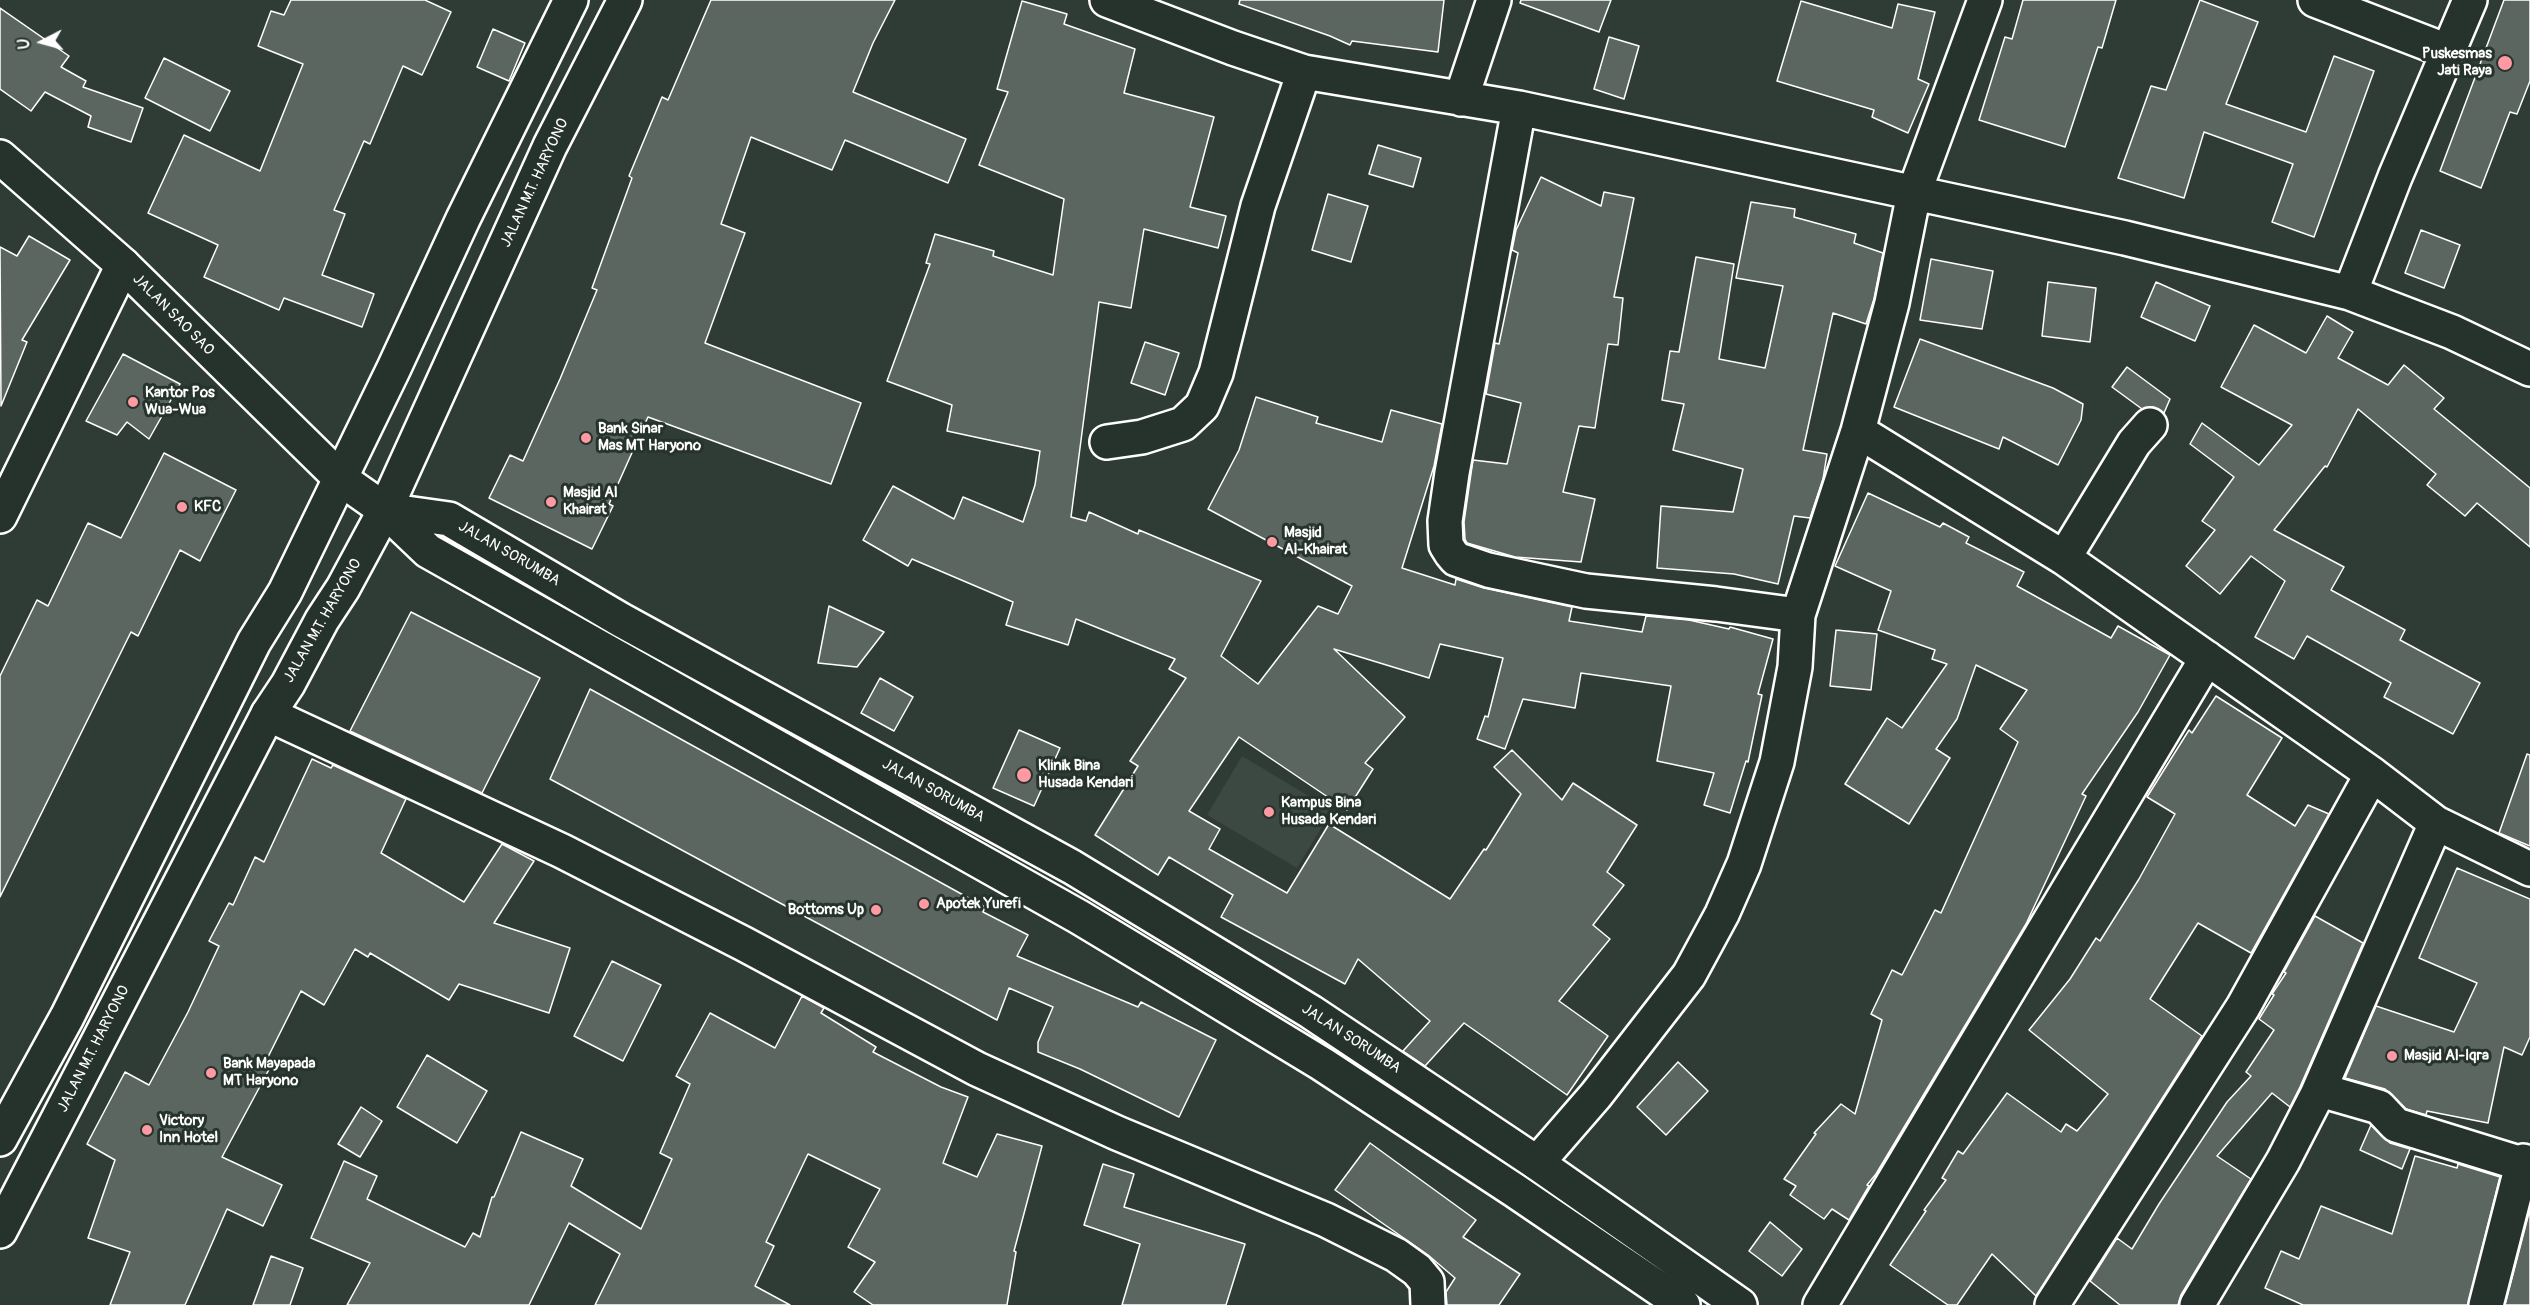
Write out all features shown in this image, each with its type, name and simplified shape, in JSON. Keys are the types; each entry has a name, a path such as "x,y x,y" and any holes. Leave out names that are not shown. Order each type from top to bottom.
{"main road":[{"path":"0,1139 67,1017 254,642 285,592 341,479 463,219 571,0"},
{"name":"JALAN M.T. HARYONO","path":"0,1231 268,714 288,684 321,620 343,588 385,510 550,146 625,0"},
{"path":"1107,0 1233,48 1304,72 1519,108 2126,238 2350,293 2452,332 2530,369"},
{"path":"1461,99 1494,0"},
{"path":"1538,1163 1596,1095 1689,975 1722,914 1744,864 1777,762 1795,667 1798,615 1858,431 1892,303 1914,193 1985,0"},
{"path":"2315,0 2447,51"},
{"path":"2350,293 2395,177 2470,0"},
{"path":"1107,442 1142,437 1183,424 1202,405 1216,373 1258,206 1304,72"},
{"path":"1519,108 1452,473 1445,527 1446,545 1456,559 1488,570 1586,591 1716,603 1798,615"},
{"name":"JALAN SAO SAO","path":"0,157 123,265 341,479 385,510"},
{"path":"0,516 123,265"},
{"path":"2064,558 2134,443 2150,425"},
{"path":"1858,431 2064,558 2372,774 2436,823 2530,869"},
{"path":"385,510 428,551 1079,917 1322,1064 1514,1190 1674,1299 1684,1266"},
{"name":"JALAN SORUMBA","path":"385,510 449,519 621,620 1072,867 1311,1012 1538,1163 1740,1305"},
{"path":"1820,1305 2207,658"},
{"path":"268,714 562,851 744,944 977,1069 1117,1133 1326,1220 1396,1255 1417,1270 1427,1282 1428,1305"},
{"path":"2052,1305 2243,1007 2372,774"},
{"path":"2198,1305 2283,1161 2320,1090 2436,823"},
{"path":"2320,1090 2379,1107 2396,1125 2526,1163 2486,1305"}],"shaded area":[{"name":"Kampus Bina Husada Kendari","path":"1242,756 1332,810 1297,868 1207,815"}],"building":[{"path":"291,0 425,0 451,12 422,75 403,66 370,144 364,141 334,210 345,214 322,275 374,294 362,327 284,298 279,310 204,277 218,245 148,213 184,135 260,171 303,64 258,46 271,11 284,15"},
{"path":"711,0 895,0 873,43 853,92 966,139 948,183 845,140 832,170 751,137 721,224 745,233 705,343 861,403 831,484 648,417 609,504 613,506 592,549 489,498 510,455 523,461 560,379 597,290 592,288 632,178 629,176 662,97 668,100"},
{"path":"1240,0 1444,0 1438,52 1352,41 1350,45 1239,4"},
{"path":"1521,0 1611,0 1599,32 1520,3"},
{"path":"2023,0 2116,0 2102,48 2098,47 2065,147 1979,120 2005,37 2012,39"},
{"path":"2200,0 2258,22 2226,104 2306,132 2334,56 2374,71 2314,237 2272,222 2293,164 2204,132 2184,198 2118,178 2151,86 2166,90"},
{"path":"2504,0 2530,0 2530,81 2517,114 2510,112 2481,188 2440,171"},
{"path":"1022,1 1067,14 1064,24 1135,49 1124,93 1214,117 1190,207 1226,216 1218,248 1144,229 1131,308 1099,302 1071,517 1086,521 1089,512 1138,534 1139,530 1261,581 1221,656 1258,684 1318,606 1338,614 1352,586 1208,509 1239,450 1256,397 1318,417 1316,423 1382,442 1391,410 1442,424 1434,466 1402,568 1455,585 1456,579 1484,588 1572,607 1569,621 1642,632 1646,616 1689,620 1729,629 1730,627 1773,639 1758,694 1762,695 1748,762 1746,761 1730,813 1704,805 1714,773 1657,761 1671,686 1581,673 1575,708 1523,699 1505,749 1477,739 1485,716 1488,717 1503,658 1440,644 1429,678 1334,649 1405,717 1365,763 1373,769 1347,810 1239,737 1189,811 1220,829 1209,849 1287,893 1329,824 1450,899 1484,849 1486,850 1521,794 1494,767 1512,750 1562,800 1573,783 1637,825 1607,872 1624,885 1593,925 1610,939 1559,1001 1608,1036 1567,1095 1464,1023 1425,1066 1403,1051 1430,1021 1358,959 1345,984 1221,917 1233,895 1169,857 1158,875 1095,835 1138,766 1130,761 1186,678 1169,669 1175,659 1076,619 1068,645 1006,625 1013,602 912,559 908,566 863,540 893,486 954,519 963,497 1023,522 1035,485 1040,451 947,431 952,405 887,381 930,264 926,263 935,234 994,251 993,256 1053,275 1064,199 979,165 1008,92 997,89"},
{"path":"1801,1 1892,28 1898,4 1935,12 1918,79 1929,84 1908,133 1872,117 1874,110 1777,81"},
{"path":"0,8 69,56 61,67 86,81 83,87 143,108 131,142 88,127 91,116 45,92 31,111 0,89"},
{"path":"493,29 525,43 509,81 477,67"},
{"path":"1609,37 1639,46 1624,99 1594,89"},
{"path":"164,58 230,91 210,131 145,98"},
{"path":"1378,145 1421,158 1413,187 1369,174"},
{"path":"1541,177 1601,206 1604,192 1634,198 1614,297 1623,298 1618,345 1608,344 1595,428 1579,426 1563,492 1595,499 1581,562 1515,557 1467,543 1465,539 1464,522 1473,460 1507,464 1521,403 1486,394 1495,343 1499,344 1518,253 1512,250 1516,230"},
{"path":"1328,194 1368,206 1351,262 1312,250"},
{"path":"1751,202 1795,209 1794,217 1856,234 1854,243 1883,253 1874,299 1866,324 1833,313 1803,450 1827,454 1823,479 1810,518 1794,516 1778,584 1734,574 1657,568 1661,506 1733,512 1743,469 1673,450 1684,404 1662,400 1670,351 1679,352 1696,257 1734,264 1719,359 1765,368 1783,286 1736,278"},
{"path":"2421,230 2460,245 2444,288 2405,273"},
{"path":"29,236 70,260 22,340 27,342 1,406 0,247 17,256"},
{"path":"1931,259 1993,271 1982,329 1920,320"},
{"path":"2048,282 2096,288 2090,342 2042,336"},
{"path":"2156,282 2210,306 2195,341 2141,317"},
{"path":"2327,316 2353,332 2338,358 2388,385 2404,365 2444,398 2434,409 2530,488 2530,547 2477,503 2465,516 2427,485 2436,474 2358,409 2327,467 2325,466 2274,530 2344,567 2331,590 2405,630 2400,640 2480,683 2453,734 2384,697 2391,683 2307,636 2294,659 2255,637 2285,581 2251,556 2220,594 2186,566 2215,530 2202,521 2234,477 2190,444 2202,423 2259,465 2292,425 2221,387 2254,325 2306,353"},
{"path":"1920,339 2053,388 2083,404 2081,420 2058,465 2003,437 1999,449 1894,407"},
{"path":"1145,342 1179,353 1165,395 1131,383"},
{"name":"Kantor Pos Wua-Wua","path":"123,354 180,384 149,439 127,422 117,435 86,421"},
{"path":"2127,367 2170,399 2164,413 2153,407 2142,409 2112,387"},
{"path":"164,453 236,490 200,561 180,550 138,636 131,632 0,897 0,676 37,600 48,606 88,523 121,538"},
{"path":"1868,493 1940,527 1943,523 1969,537 1966,543 2024,572 2017,586 2111,638 2118,626 2170,655 2138,712 2082,794 2086,796 2026,924 1876,1174 1867,1185 1869,1186 1849,1220 1832,1209 1824,1219 1790,1195 1796,1186 1784,1179 1816,1134 1814,1133 1841,1104 1855,1114 1882,1020 1871,1014 1892,970 1902,975 1935,910 1941,913 2018,742 2000,729 2027,690 1976,665 1957,719 1936,749 1950,758 1909,824 1845,784 1887,718 1902,728 1947,664 1932,659 1935,650 1878,630 1891,591 1835,566"},
{"path":"829,606 884,632 857,667 818,663"},
{"path":"411,612 540,678 482,793 350,731"},
{"path":"1836,630 1877,634 1871,690 1830,686"},
{"path":"880,678 913,697 894,731 861,713"},
{"path":"590,689 985,907 983,912 1028,935 1017,956 1138,1007 1141,1002 1216,1040 1179,1117 1080,1069 1038,1052 1038,1042 1053,1007 1009,988 997,1020 550,779"},
{"path":"2216,696 2282,738 2247,795 2295,826 2308,805 2329,814 2251,953 2198,923 2150,999 2202,1036 2036,1296 1992,1254 1957,1305 1948,1305 1890,1265 1926,1211 1924,1210 1946,1180 1942,1178 1958,1151 1963,1154 2007,1093 2061,1132 2066,1124 2077,1131 2108,1094 2029,1030 2070,979 2096,938 2100,941 2139,879 2175,814 2147,797 2189,730 2192,733"},
{"path":"1019,730 1060,748 1034,806 993,788"},
{"path":"2527,754 2530,755 2530,846 2499,833"},
{"path":"312,759 331,768 333,765 406,799 381,853 464,902 502,844 534,861 494,923 570,948 549,1013 459,984 449,1000 370,953 368,957 355,949 324,1005 301,991 266,1061 272,1064 222,1157 282,1185 263,1226 227,1209 185,1305 110,1305 130,1252 88,1238 115,1160 87,1144 125,1072 149,1085 188,1012 219,946 209,941 229,903 233,905 255,857 264,862"},
{"path":"2457,868 2530,899 2530,1037 2522,1055 2504,1047 2488,1123 2427,1111 2426,1115 2406,1109 2385,1089 2345,1078 2376,1006 2454,1032 2477,983 2419,958"},
{"path":"2315,916 2363,943 2290,1107 2272,1093 2217,1156 2251,1179 2181,1295 2178,1305 2120,1305 2090,1281 2117,1238 2132,1249 2227,1102 2251,1076 2246,1072 2274,1030 2259,1019"},
{"path":"612,961 661,985 623,1061 574,1036"},
{"path":"802,996 824,1008 821,1013 876,1047 873,1052 941,1087 968,1097 943,1163 977,1177 997,1134 1042,1146 1014,1251 1016,1252 1007,1305 873,1305 854,1292 875,1262 848,1247 880,1189 808,1154 766,1242 774,1246 755,1286 790,1305 595,1305 620,1254 569,1223 529,1305 347,1305 370,1263 311,1238 344,1161 377,1176 367,1199 465,1247 473,1233 480,1237 492,1197 494,1197 521,1132 583,1159 571,1186 641,1229 672,1159 660,1153 690,1084 676,1076 710,1013 775,1048"},
{"path":"427,1055 487,1091 457,1143 397,1107"},
{"path":"1678,1062 1708,1091 1666,1135 1637,1107"},
{"path":"361,1107 382,1121 360,1157 338,1144"},
{"path":"2371,1125 2390,1143 2410,1149 2402,1169 2360,1150"},
{"path":"1370,1143 1476,1220 1463,1237 1520,1274 1499,1305 1447,1305 1446,1292 1455,1278 1428,1255 1335,1190"},
{"path":"2415,1156 2457,1168 2458,1164 2500,1177 2468,1305 2303,1305 2265,1288 2281,1251 2299,1259 2321,1206 2392,1234"},
{"path":"1103,1164 1134,1174 1124,1207 1245,1244 1226,1305 1122,1305 1140,1244 1084,1225"},
{"path":"2530,1209 2530,1305 2505,1305"},
{"path":"1770,1222 1802,1249 1782,1276 1749,1251"},
{"path":"271,1256 303,1268 290,1305 253,1305"}],"place":[{"name":"Puskesmas Jati Raya","path":"2505,63"},
{"name":"Kantor Pos Wua-Wua","path":"133,402"},
{"name":"Bank Sinar Mas MT Haryono","path":"586,438"},
{"name":"Masjid Al Khairat","path":"551,502"},
{"name":"KFC","path":"182,507"},
{"name":"Masjid Al-Khairat","path":"1272,542"},
{"name":"Klinik Bina Husada Kendari","path":"1024,775"},
{"name":"Kampus Bina Husada Kendari","path":"1269,812"},
{"name":"Apotek Yurefi","path":"924,904"},
{"name":"Bottoms Up","path":"876,910"},
{"name":"Masjid Al-Iqra","path":"2392,1056"},
{"name":"Bank Mayapada MT Haryono","path":"211,1073"},
{"name":"Victory Inn Hotel","path":"147,1130"}]}
